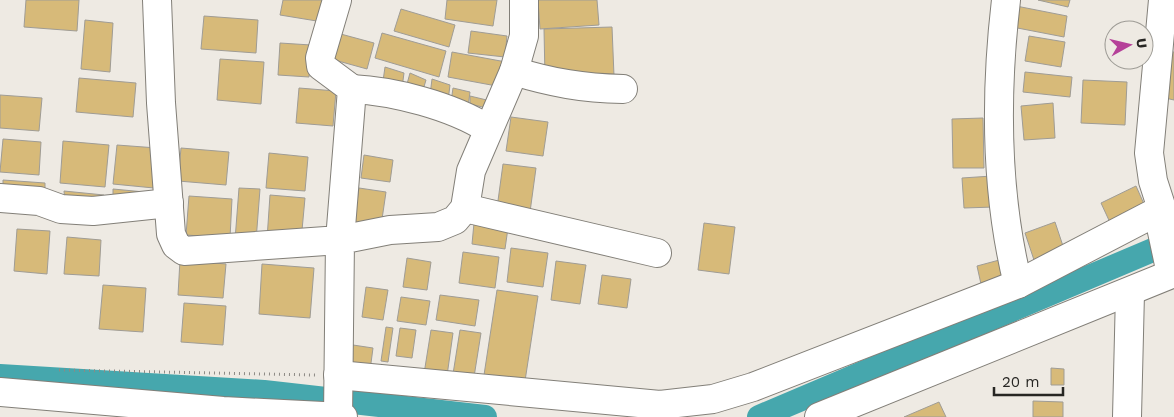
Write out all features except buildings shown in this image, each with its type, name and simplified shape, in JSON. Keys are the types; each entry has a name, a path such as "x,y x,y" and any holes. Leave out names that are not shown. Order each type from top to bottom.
{"street":[{"path":"157,0 160,103 171,234 176,245 184,251 340,240 390,230 438,227 455,220 465,208 471,171 514,71 524,36 524,0"},
{"path":"337,0 320,58 322,66 352,89 403,97 466,117 488,129"},
{"path":"1006,0 1000,54 1000,172 1006,228 1018,284"},
{"path":"819,417 1130,293 1166,246 1149,154 1163,0"},
{"path":"514,71 550,82 586,88 623,89"},
{"path":"339,402 340,240 352,89"},
{"path":"0,198 39,201 61,209 93,211 169,204"},
{"path":"465,208 657,253"},
{"path":"0,392 222,414 339,402 660,405 713,399 753,387 1018,284 1166,246"},
{"path":"1127,417 1130,293"}],"path":[{"path":"50,369 339,402"}],"waterway":[{"path":"759,417 1174,241"},
{"path":"0,376 264,392 485,417"}]}
